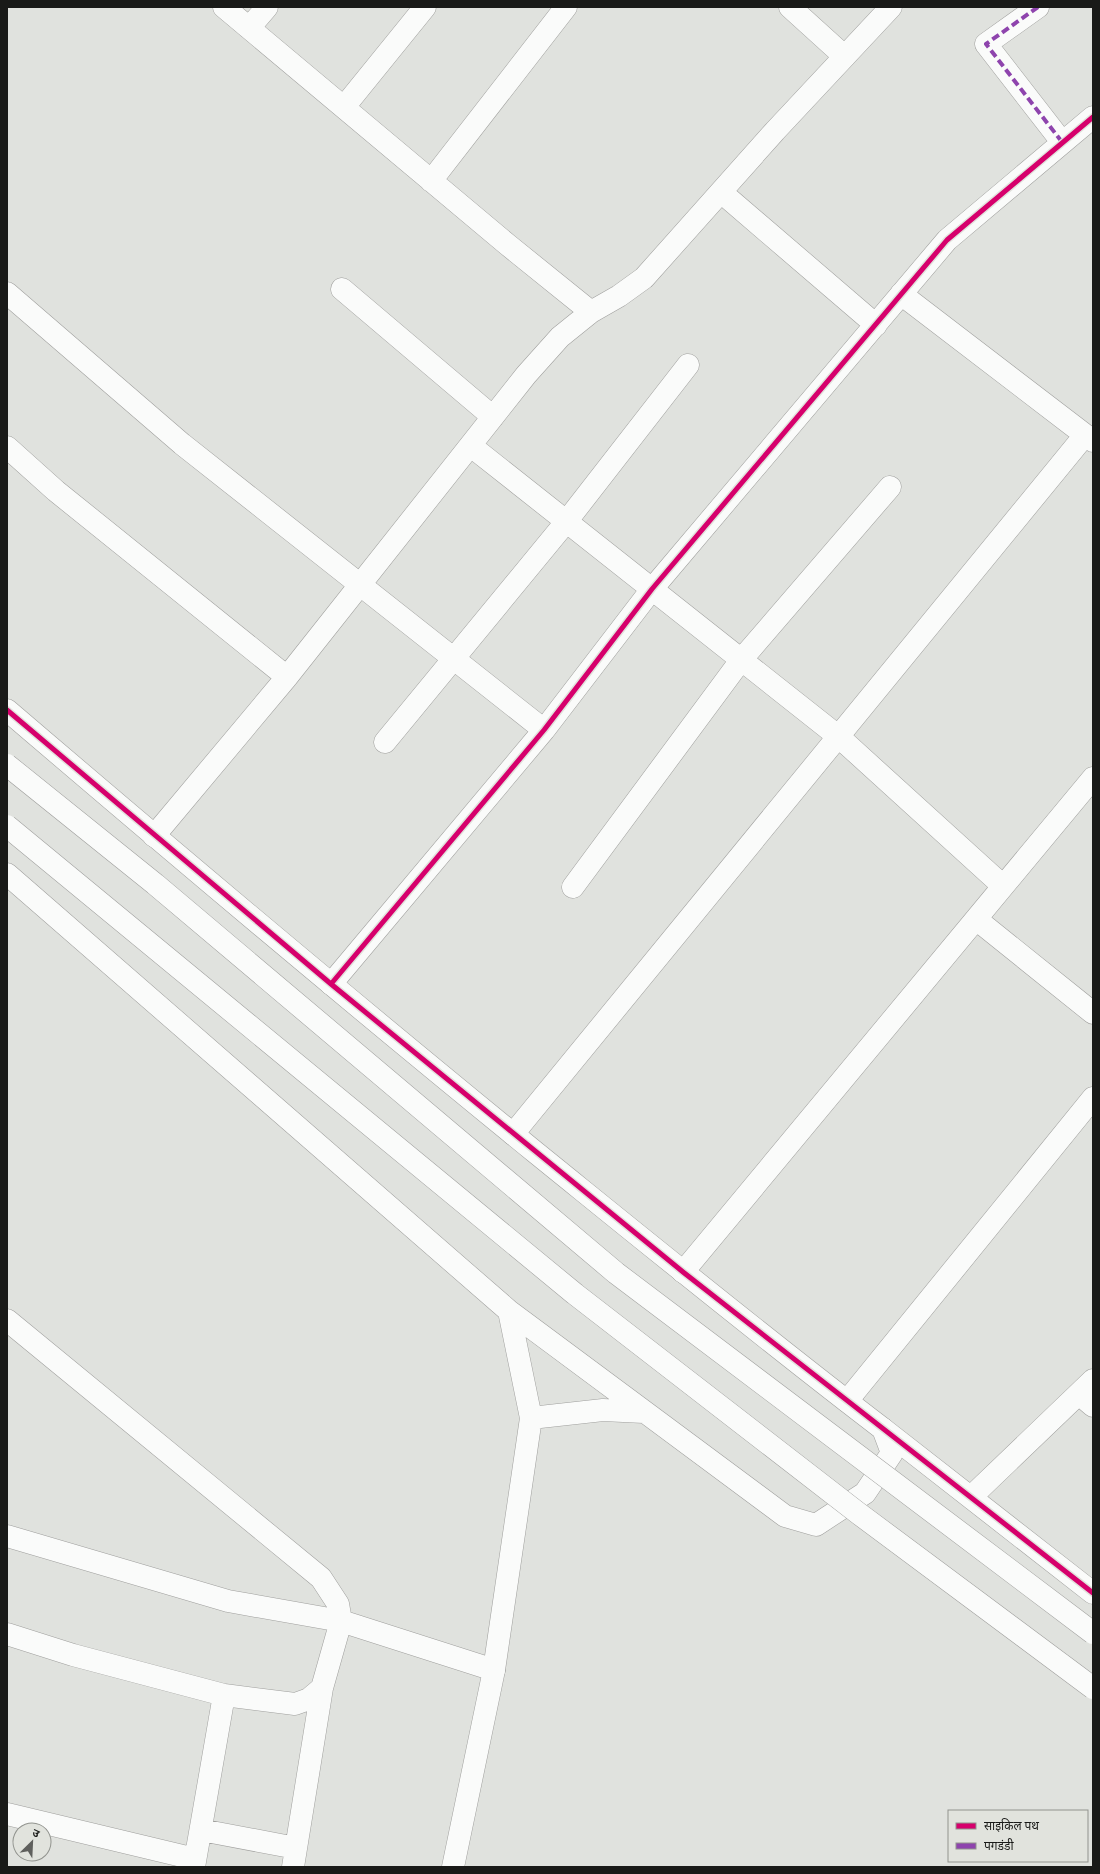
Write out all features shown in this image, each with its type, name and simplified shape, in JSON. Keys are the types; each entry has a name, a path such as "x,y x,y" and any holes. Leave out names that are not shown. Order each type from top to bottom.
{"street":[{"path":"224,7 431,181 591,312"},
{"path":"249,28 267,7"},
{"path":"344,107 425,7"},
{"path":"431,181 566,7"},
{"path":"790,7 844,56"},
{"path":"154,836 287,677 526,375 560,337 591,312 619,296 644,278 844,56 891,7"},
{"path":"1038,7 986,44 1062,142"},
{"path":"331,984 544,730 652,589 947,240 1093,117"},
{"path":"721,192 876,325"},
{"path":"342,288 493,417"},
{"path":"7,293 182,444 544,730"},
{"path":"513,1134 839,737 1089,438 901,294"},
{"path":"385,742 566,522 688,365"},
{"path":"471,446 839,737 1003,886"},
{"path":"7,447 56,491 287,677"},
{"path":"573,887 741,660 890,487"},
{"path":"7,710 154,836 513,1134 683,1272 1093,1594"},
{"path":"7,765 155,884 616,1273 1093,1633"},
{"path":"683,1272 1093,778"},
{"path":"7,826 575,1294 858,1513 1093,1688"},
{"path":"7,874 509,1311 785,1516 816,1525 865,1493 892,1453 883,1428"},
{"path":"976,919 1093,1013"},
{"path":"847,1401 1093,1098"},
{"path":"453,1867 494,1670 531,1418 509,1311"},
{"path":"7,1320 322,1578 338,1604 342,1621 322,1688 295,1857 200,1830"},
{"path":"971,1497 1088,1393"},
{"path":"531,1418 603,1410 644,1412"},
{"path":"7,1536 228,1601 342,1621 494,1670"},
{"path":"7,1634 73,1655 224,1695 295,1704 309,1699 322,1688"},
{"path":"7,1814 194,1863 224,1695"}],"marked path":[{"path":"1038,7 986,44 1062,142"}],"cycle path":[{"path":"331,984 544,730 652,589 947,240 1093,117"},
{"path":"7,710 331,984 683,1272 1093,1593"}]}
